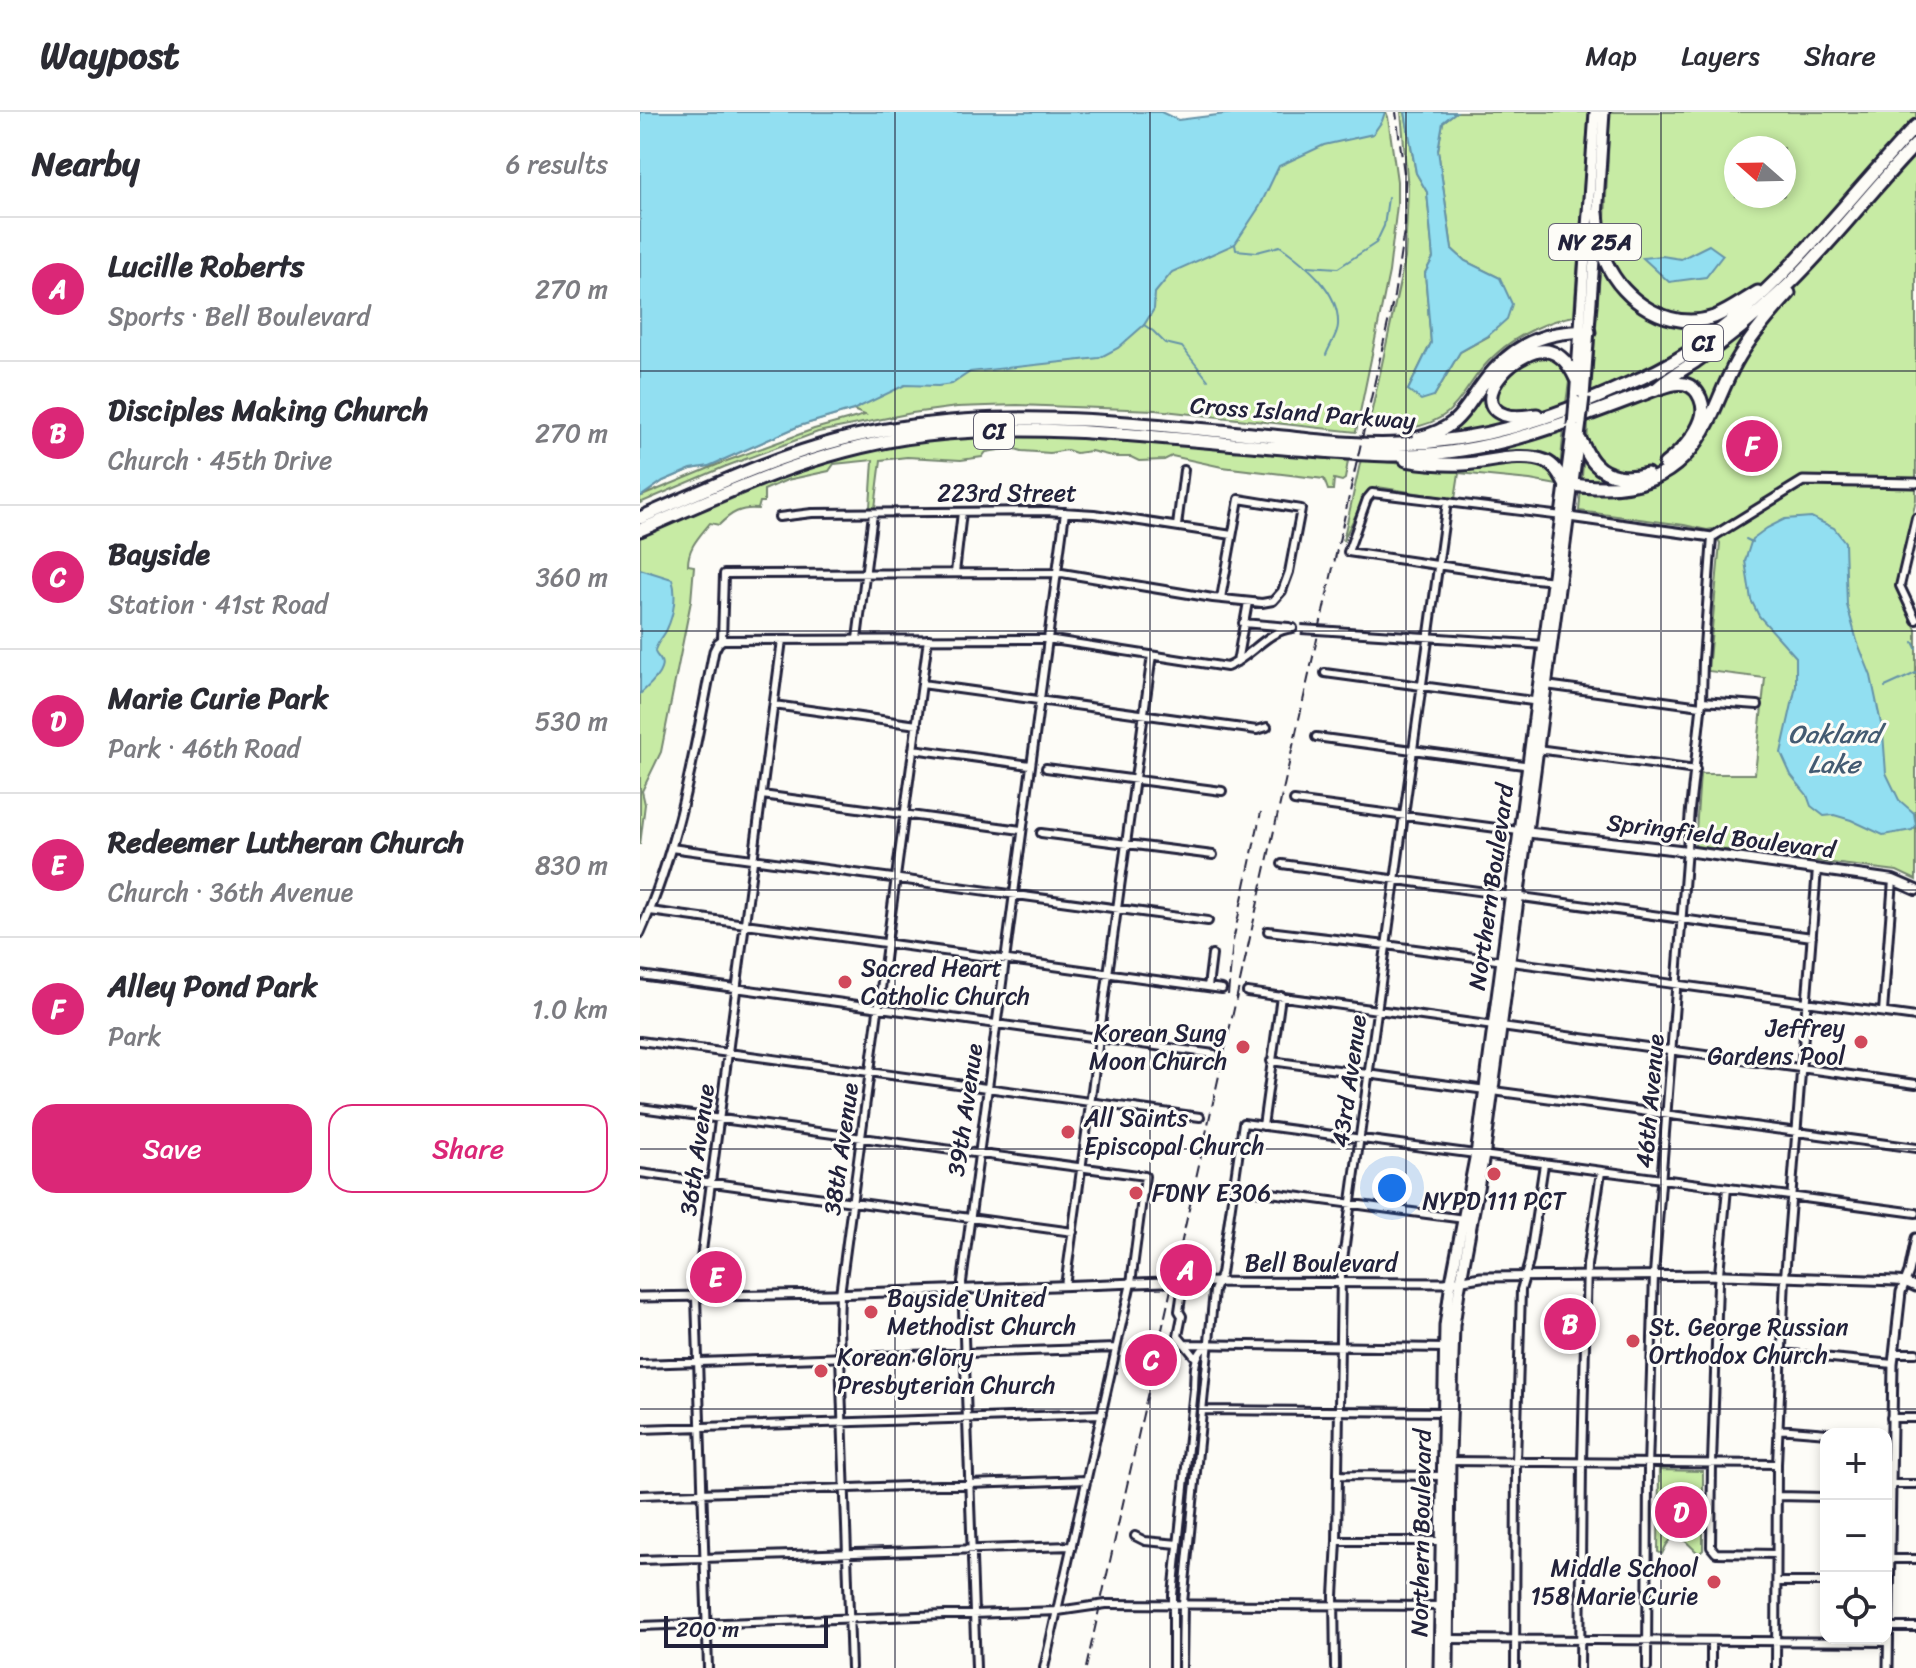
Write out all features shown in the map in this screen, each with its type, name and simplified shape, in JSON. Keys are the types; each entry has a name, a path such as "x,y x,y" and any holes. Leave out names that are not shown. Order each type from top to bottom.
{"highway":[{"name":"Cross Island Parkway","path":"640,518 805,450 922,425 1005,419 1083,420 1395,444 1427,443 1493,432 1562,413 1640,380 1725,328 1797,262 1916,126"},
{"name":"Cross Island Parkway","path":"640,530 809,460 886,441 926,435 967,431 1066,430 1396,456 1431,454 1499,442 1563,424 1656,389 1736,332 1784,289 1916,144"},
{"path":"1597,213 1603,254 1623,289 1645,308 1679,320 1715,317 1759,291 1797,262"},
{"path":"1363,454 1431,464 1533,458 1547,461 1569,485 1631,485 1659,477 1683,459 1705,429 1750,339 1836,234"},
{"path":"1325,441 1410,439 1443,430 1465,411 1493,371 1514,351 1555,333 1584,332"},
{"path":"1562,413 1516,417 1504,415 1492,405 1491,396 1504,371 1521,358 1536,352 1550,351 1559,356 1568,364 1576,379"},
{"path":"1580,440 1598,467 1623,477 1644,475 1668,462 1683,448 1700,424 1702,403 1692,387 1685,384 1656,389"}],"main road":[{"name":"Northern Boulevard","path":"1448,1668 1444,1606 1449,1348 1445,1326 1480,1155 1577,424 1595,112"},
{"name":"Northern Boulevard","path":"1579,398 1576,379 1597,213 1604,112"},
{"name":"Northern Boulevard","path":"1569,485 1580,440 1577,424"},
{"name":"Springfield Boulevard","path":"1523,832 1893,880 1916,890"},
{"name":"Northern Boulevard","path":"1449,1348 1454,1325 1456,1281"},
{"name":"Northern Boulevard","path":"1439,1668 1444,1639"}],"street":[{"path":"1177,526 1184,470"},
{"path":"1556,582 1348,552 1372,493 1712,537 1803,481 1916,483"},
{"path":"722,640 724,574 1057,573 1213,598 1262,603 1273,601 1282,591 1289,572 1301,509 1239,499 1221,598"},
{"name":"43rd Avenue","path":"1335,1668 1340,1284 1447,502"},
{"name":"223rd Street","path":"779,517 799,514 1046,511 1094,514 1232,535"},
{"path":"955,573 962,512"},
{"name":"39th Avenue","path":"976,1668 961,1290 1065,512"},
{"path":"857,639 873,514"},
{"path":"1916,518 1900,586 1916,620"},
{"name":"46th Avenue","path":"1647,1668 1648,1462 1654,1274 1702,704 1712,537"},
{"path":"1237,662 1248,602"},
{"path":"1243,623 1548,645"},
{"path":"640,933 650,911 684,803 714,651 722,640 1047,639 1227,667 1278,632 1297,628"},
{"name":"38th Avenue","path":"851,1668 840,1294 928,639"},
{"name":"36th Avenue","path":"708,1668 696,1297 782,640"},
{"path":"1065,1286 1152,655"},
{"path":"1325,673 1540,702"},
{"path":"922,684 1257,730 1267,727"},
{"path":"1543,685 1702,704 1758,705"},
{"path":"774,705 917,725"},
{"path":"1316,737 1532,767"},
{"path":"913,749 1030,765"},
{"path":"1534,749 1696,770"},
{"path":"1046,768 1222,791"},
{"path":"762,795 1021,830"},
{"path":"1294,801 1523,832"},
{"path":"1041,833 1213,855"},
{"path":"671,848 1208,921"},
{"path":"1282,864 1812,937"},
{"path":"1776,1668 1781,1353 1817,869"},
{"path":"1883,1012 1893,880"},
{"path":"650,911 1222,989"},
{"path":"1268,931 1916,1017"},
{"path":"1208,987 1212,955"},
{"path":"640,975 1214,1054"},
{"path":"1247,992 1916,1084"},
{"path":"1263,1126 1281,996"},
{"path":"640,1041 1200,1117"},
{"path":"1271,1061 1916,1148"},
{"path":"640,1108 1145,1176 1131,1283 1044,1668"},
{"path":"1182,1668 1183,1603 1214,1291 1221,1274 1243,1123 1916,1213"},
{"path":"1515,1668 1521,1290 1529,1262 1544,1164"},
{"path":"1580,1668 1586,1275 1601,1172"},
{"path":"640,1173 1073,1232"},
{"path":"1234,1188 1468,1220"},
{"path":"1727,1188 1720,1275 1711,1547 1716,1553 1776,1554"},
{"path":"1890,1428 1901,1292 1916,1238"},
{"name":"Bell Boulevard","path":"640,1297 840,1294 1164,1282 1340,1284 1456,1281 1481,1277 1654,1274 1905,1282 1916,1287"},
{"name":"Bell Boulevard","path":"1905,1282 1916,1278"},
{"path":"1187,1282 1182,1291 1178,1336 1196,1358"},
{"path":"1184,1344 1449,1348"},
{"path":"1173,1668 1173,1603 1196,1358 1202,1348 1209,1344"},
{"path":"640,1364 1116,1348"},
{"path":"1781,1353 1893,1364"},
{"path":"1894,1353 1916,1353"},
{"path":"1203,1410 1448,1412"},
{"path":"640,1429 1102,1414"},
{"path":"1891,1418 1916,1418"},
{"path":"1778,1429 1820,1432"},
{"path":"1187,1460 1198,1460"},
{"path":"1447,1461 1648,1462 1712,1466 1777,1464"},
{"path":"1338,1475 1446,1476"},
{"path":"640,1495 1087,1480"},
{"path":"1892,1484 1916,1484"},
{"path":"1778,1496 1820,1497"},
{"path":"1135,1536 1145,1541 1178,1544"},
{"path":"1337,1541 1445,1541"},
{"path":"640,1560 1072,1546"},
{"path":"1892,1559 1916,1559"},
{"path":"1777,1582 1820,1582"},
{"path":"640,1626 1058,1611 1106,1604 1444,1606"},
{"path":"1892,1627 1916,1627"},
{"path":"1444,1639 1820,1641"},
{"path":"1711,1641 1711,1668"},
{"path":"1888,1644 1888,1668"}],"green space":[{"path":"1379,112 1386,112 1397,181 1397,205 1389,272 1356,432 1155,410 1017,405 957,407 818,432 640,503 640,434","holes":["853,410 865,415 814,429 642,496 663,481 691,469 709,466 799,426"]},
{"path":"1401,112 1405,112 1416,173 1427,192 1433,258 1425,273 1431,343 1408,390 1434,396 1460,352 1489,336 1500,278 1465,261 1452,249 1438,150 1443,122 1456,112 1589,112 1574,316 1553,321 1504,347 1484,366 1460,400 1441,417 1409,428 1385,429 1372,426 1370,419 1405,258 1408,189"},
{"path":"1610,112 1916,112 1916,500 1896,586 1916,629 1916,880 1897,871 1695,846 1700,774 1755,774 1765,678 1708,671 1720,543 1712,529 1579,511 1584,453 1587,455 1588,420 1592,416 1601,259 1603,262"},
{"path":"1548,354 1567,368 1566,403 1535,413 1504,412 1493,399 1496,386 1523,359"},
{"path":"1492,377 1487,392 1510,420 1482,429 1432,438"},
{"path":"1564,428 1560,468 1554,462 1438,461 1438,457"},
{"path":"1033,435 1123,439 1348,461 1345,479 1334,479 1333,490 1328,490 1324,479 1222,467 1172,456 1164,460 1139,461 1091,451 1050,453 1012,448 961,460 907,457 881,460 875,508 870,507 873,460 834,464 829,471 787,480 764,490 764,502 760,502 758,509 737,512 719,525 710,523 690,553 688,565 694,566 691,601 661,752 642,791 645,804 640,845 640,533 763,480 839,456 936,441"},
{"path":"1361,459 1419,466 1520,461 1549,466 1557,485 1459,473 1455,499 1378,487 1366,494 1343,541"},
{"path":"1659,1470 1703,1471 1703,1550 1699,1554 1677,1533 1662,1554 1658,1552"}],"water":[{"path":"640,112 1161,112 1178,120 1241,112 1385,112 1373,134 1324,145 1279,166 1260,206 1235,244 1172,272 1155,293 1154,309 1144,325 1118,348 1099,358 970,372 952,384 938,386 905,385 853,410 799,426 709,466 691,469 663,481 640,497"},
{"path":"1405,112 1456,112 1443,122 1438,150 1452,249 1465,261 1500,278 1512,304 1507,319 1488,336 1460,352 1434,396 1421,400 1408,390 1431,343 1425,273 1433,258 1427,192 1416,173"},
{"path":"1709,245 1723,255 1706,277 1669,282 1643,258 1662,256 1681,259"},
{"name":"Oakland Lake","path":"1811,517 1834,528 1845,542 1847,605 1871,676 1883,733 1886,773 1899,800 1914,813 1916,826 1912,830 1883,835 1851,820 1834,815 1824,816 1811,806 1781,753 1796,686 1796,657 1759,616 1751,600 1745,561 1752,539 1767,528 1785,519"},
{"path":"640,569 672,579 674,597 669,623 655,650 662,663 661,669 640,694"}],"waterway":[{"path":"1308,266 1338,268 1376,243 1384,226 1388,198"},
{"path":"1235,244 1236,250 1257,252 1280,246 1319,280 1337,313 1338,329 1326,355"},
{"path":"1144,325 1165,343 1182,347 1208,380"},
{"path":"1746,539 1752,542"},
{"path":"1913,642 1916,648"},
{"path":"1885,687 1916,673"}],"railway":[{"path":"1086,1668 1394,296 1405,224 1405,181 1396,112"},
{"path":"1228,995 1233,941 1261,812"}],"place":[{"name":"Alley Pond Park","path":"1752,446"},
{"name":"Sacred Heart Catholic Church","path":"845,982"},
{"name":"Jeffrey Gardens Pool","path":"1861,1042"},
{"name":"Korean Sung Moon Church","path":"1243,1047"},
{"name":"All Saints Episcopal Church","path":"1068,1132"},
{"name":"NYPD 111 PCT","path":"1494,1174"},
{"name":"FDNY E306","path":"1136,1193"},
{"name":"Lucille Roberts","path":"1186,1270"},
{"name":"Redeemer Lutheran Church","path":"716,1277"},
{"name":"Bayside United Methodist Church","path":"871,1312"},
{"name":"Disciples Making Church","path":"1570,1324"},
{"name":"St. George Russian Orthodox Church","path":"1633,1341"},
{"name":"Bayside","path":"1151,1360"},
{"name":"Korean Glory Presbyterian Church","path":"821,1371"},
{"name":"Marie Curie Park","path":"1681,1512"},
{"name":"Middle School 158 Marie Curie","path":"1714,1582"}]}
